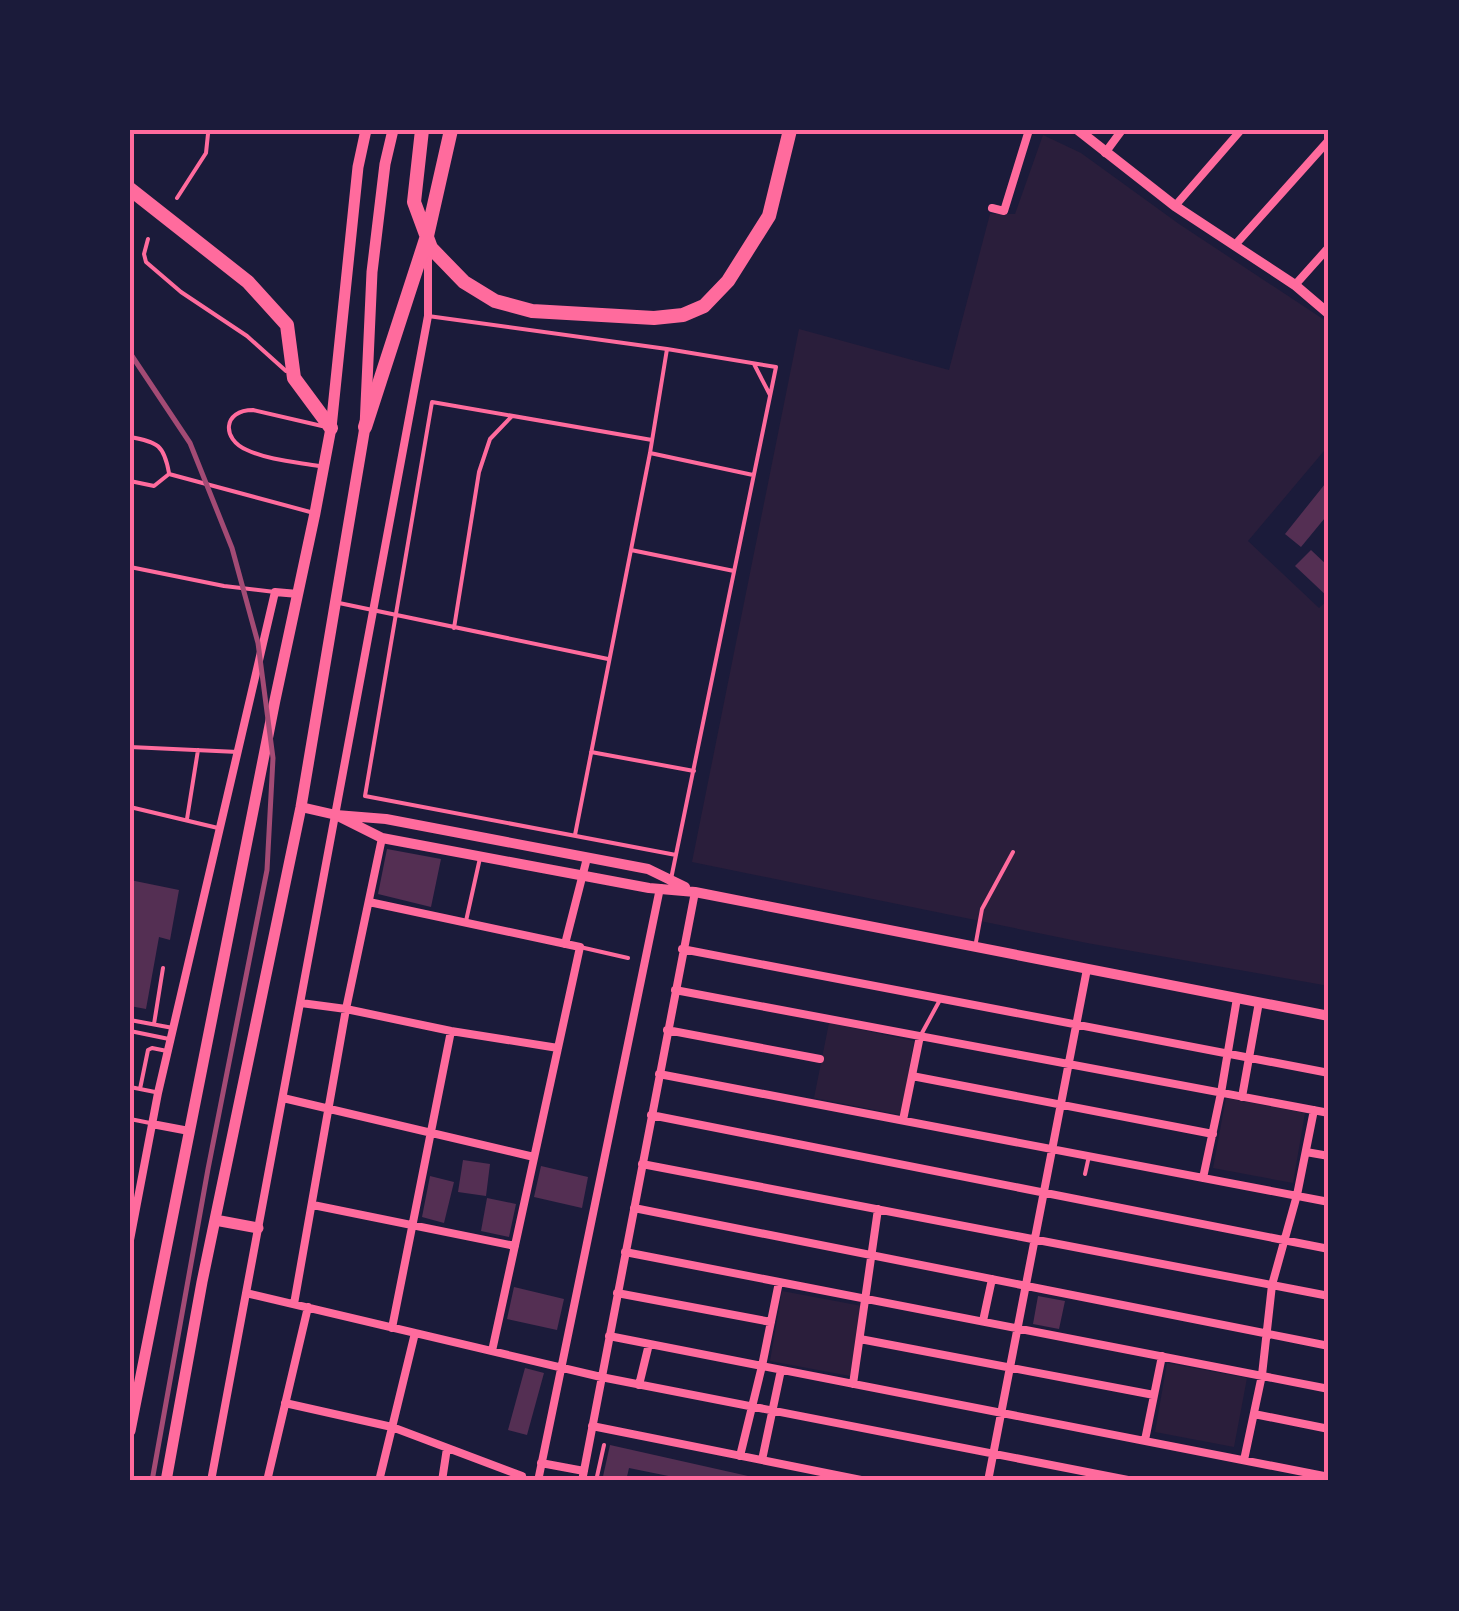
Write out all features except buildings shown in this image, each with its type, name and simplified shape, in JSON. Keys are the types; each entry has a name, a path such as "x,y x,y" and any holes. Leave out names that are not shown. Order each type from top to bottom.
{"highway":[{"path":"422,130 414,202 431,248 464,282 495,301 532,312 654,318 682,316 704,306 728,281 769,216 790,130"},
{"path":"364,427 428,236 451,130"},
{"path":"130,189 248,282 287,325 294,378 330,428"}],"main road":[{"path":"130,1431 316,513 330,428 358,167 366,130"},
{"path":"166,1481 300,807 364,427 372,272 392,130"},
{"path":"215,1220 258,1228"}],"street":[{"path":"992,208 1004,211 1029,130"},
{"path":"1105,152 1122,130"},
{"path":"1175,206 1241,130"},
{"path":"1084,132 1175,206 1295,286 1329,314"},
{"path":"1235,245 1329,140"},
{"path":"214,1480 428,316 428,236"},
{"path":"1295,286 1329,247"},
{"path":"130,1240 158,1093 275,592 298,594"},
{"path":"300,807 386,819 648,869 667,886"},
{"path":"336,815 382,838 582,875 667,886 1329,1016"},
{"path":"294,1304 346,1009 382,838"},
{"path":"565,944 587,858"},
{"path":"538,1481 667,886"},
{"path":"541,1463 583,1476 695,892"},
{"path":"369,902 580,947 492,1351"},
{"path":"682,949 1329,1073"},
{"path":"988,1481 1087,968"},
{"path":"675,990 1329,1113"},
{"path":"1203,1178 1237,998"},
{"path":"301,1002 558,1048"},
{"path":"1242,1097 1260,1002"},
{"path":"667,1030 820,1059"},
{"path":"392,1328 450,1031"},
{"path":"904,1120 920,1036"},
{"path":"659,1074 1329,1202"},
{"path":"912,1076 1212,1134"},
{"path":"283,1098 534,1157"},
{"path":"1244,1460 1262,1375 1272,1285 1297,1195 1314,1110"},
{"path":"651,1116 1329,1249"},
{"path":"152,1124 190,1131"},
{"path":"1306,1152 1329,1156"},
{"path":"642,1164 1329,1296"},
{"path":"313,1205 514,1246"},
{"path":"634,1208 1329,1346"},
{"path":"854,1384 878,1209"},
{"path":"625,1252 1329,1389"},
{"path":"983,1321 992,1279"},
{"path":"740,1456 779,1282"},
{"path":"246,1293 602,1378 1134,1481"},
{"path":"618,1294 771,1322"},
{"path":"267,1481 308,1307"},
{"path":"379,1481 415,1333"},
{"path":"609,1336 1329,1477"},
{"path":"860,1339 1154,1395"},
{"path":"640,1385 649,1344"},
{"path":"1145,1440 1162,1356"},
{"path":"762,1460 781,1370"},
{"path":"285,1402 392,1427 522,1476"},
{"path":"1254,1414 1329,1428"},
{"path":"592,1426 860,1480"},
{"path":"442,1481 447,1448"}],"lane":[{"path":"177,198 206,152 208,134"},
{"path":"148,239 146,262 180,292 247,336 294,378"},
{"path":"428,316 776,367 667,886"},
{"path":"574,836 667,349"},
{"path":"754,364 770,396"},
{"path":"652,440 432,402 365,796 676,855"},
{"path":"324,467 252,453 232,440 229,423 243,410 253,410 330,428"},
{"path":"454,628 479,472 490,438 512,416"},
{"path":"130,438 150,441 161,448 169,474"},
{"path":"650,453 754,475"},
{"path":"130,481 154,486 169,474"},
{"path":"169,474 316,513"},
{"path":"631,550 734,571"},
{"path":"130,568 275,592"},
{"path":"334,602 609,659"},
{"path":"130,747 238,752"},
{"path":"186,821 198,750"},
{"path":"591,752 694,771"},
{"path":"130,807 220,829"},
{"path":"976,947 982,909 1012,852"},
{"path":"466,921 480,857"},
{"path":"580,947 628,958"},
{"path":"154,1024 163,968"},
{"path":"920,1036 941,998"},
{"path":"130,1020 173,1028"},
{"path":"130,1031 171,1039"},
{"path":"140,1089 148,1050 168,1052"},
{"path":"130,1087 158,1093"},
{"path":"130,1120 152,1124"},
{"path":"1085,1174 1089,1156"},
{"path":"596,1481 604,1446"}],"shaded area":[{"path":"1043,135 1081,153 1179,224 1329,323 1329,445 1248,541 1319,608 1329,599 1329,986 1087,943 692,862 799,329 949,370 990,214 1015,214"},
{"path":"829,1023 914,1041 901,1115 814,1098"},
{"path":"1226,1098 1305,1113 1293,1183 1213,1168"},
{"path":"782,1291 862,1306 850,1376 770,1361"},
{"path":"1167,1363 1247,1378 1234,1447 1155,1432"}],"railway":[{"path":"130,353 190,443 232,548 258,643 273,758 267,870 152,1481"}]}
